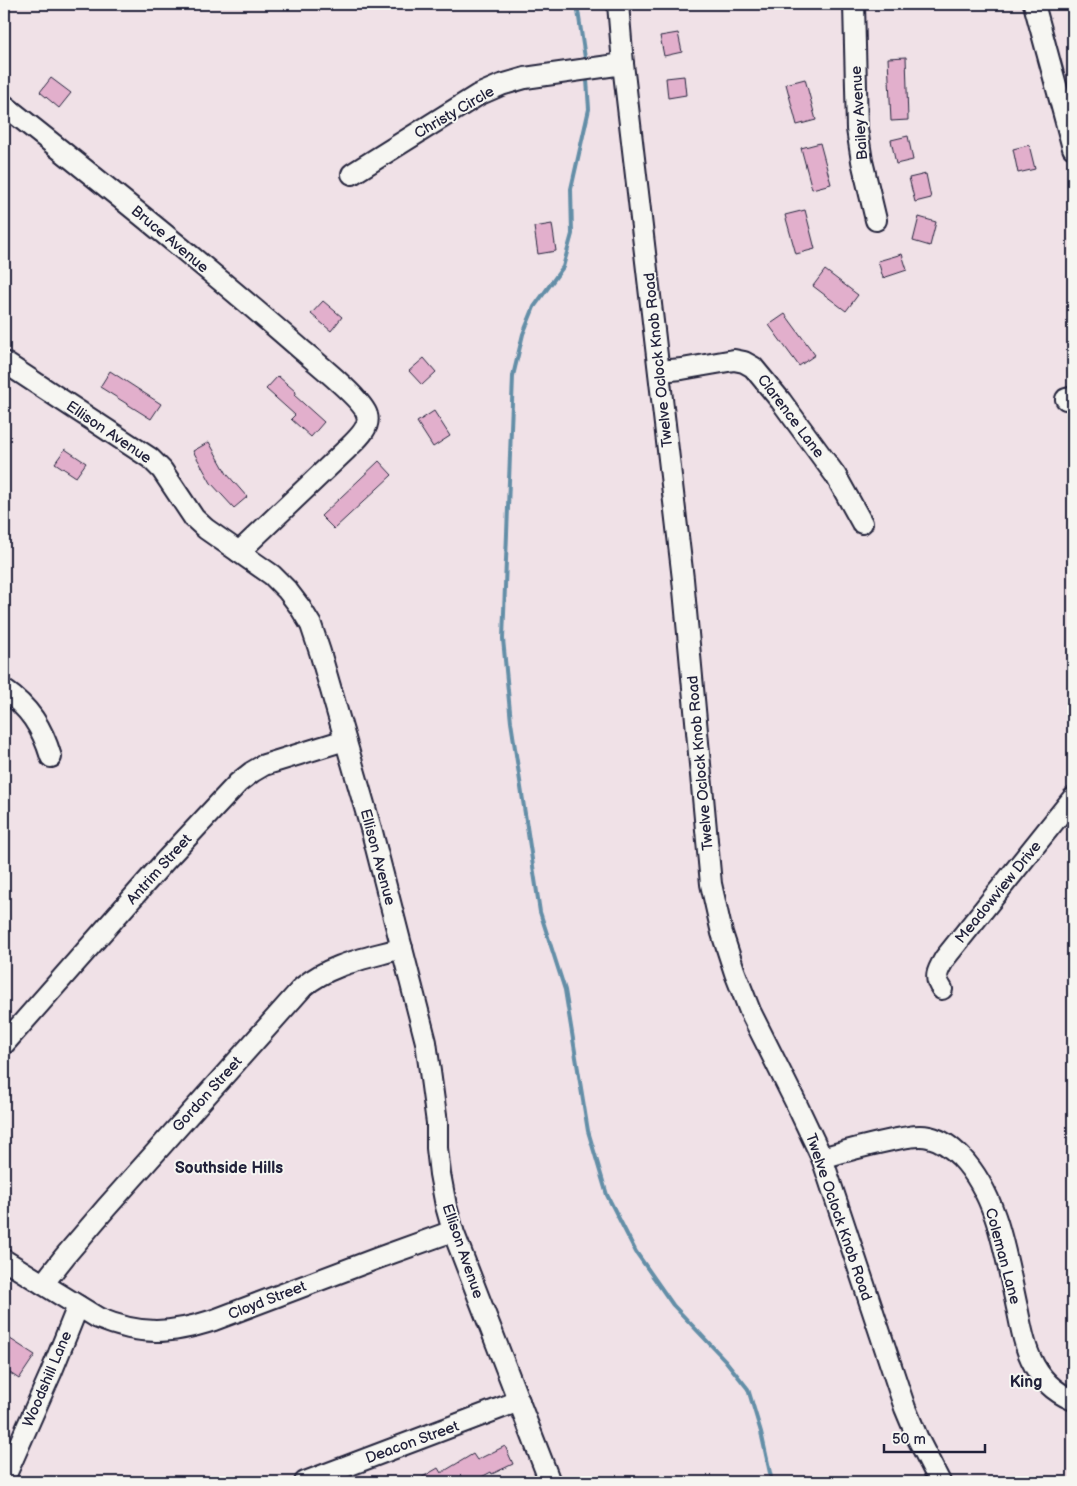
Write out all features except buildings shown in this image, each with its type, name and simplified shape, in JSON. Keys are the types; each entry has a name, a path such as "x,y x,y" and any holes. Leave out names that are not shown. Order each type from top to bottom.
{"street":[{"name":"Twelve Oclock Knob Road","path":"618,4 623,64 685,597 711,884 722,933 735,973 750,1011 822,1158 905,1408 918,1439 940,1482"},
{"name":"Bailey Avenue","path":"854,4 857,129 862,162 876,220"},
{"path":"1034,4 1073,148"},
{"name":"Christy Circle","path":"352,174 478,95 501,85 525,78 623,64"},
{"name":"Bruce Avenue","path":"4,105 119,196 255,309 364,406 368,416 368,424 364,431 348,449 239,552"},
{"name":"Clarence Lane","path":"659,371 734,360 744,362 753,367 781,401 836,476 862,523"},
{"name":"Ellison Avenue","path":"4,362 150,458 162,470 194,518 206,530 272,575 287,590 311,625 372,832 426,1042 437,1122 440,1174 446,1206 550,1482"},
{"path":"4,690 15,697 28,710 39,726 51,757"},
{"name":"Antrim Street","path":"4,1044 165,861 238,783 264,765 345,740"},
{"name":"Meadowview Drive","path":"942,989 936,976 945,958 1073,798"},
{"name":"Gordon Street","path":"43,1284 106,1208 303,987 313,978 328,970 402,948"},
{"name":"Coleman Lane","path":"822,1158 859,1147 916,1135 940,1140 951,1147 967,1163 979,1181 991,1206 1000,1233 1030,1358 1050,1387 1060,1395 1073,1400"},
{"name":"Cloyd Street","path":"4,1260 98,1318 134,1330 151,1332 170,1331 214,1320 454,1231"},
{"name":"Woodshill Lane","path":"4,1479 51,1373 78,1306"},
{"name":"Deacon Street","path":"305,1482 519,1401"}],"waterway":[{"path":"577,4 585,58"},
{"path":"587,80 589,109 571,189 572,234 563,267 534,307 523,334 513,376 503,639 511,722 540,912 565,990 588,1131 607,1195 636,1252 673,1305 725,1360 748,1389 761,1432 772,1482"}],"district":[{"name":"Southside Hills","path":"229,1167"},
{"name":"King","path":"1026,1381"}]}
